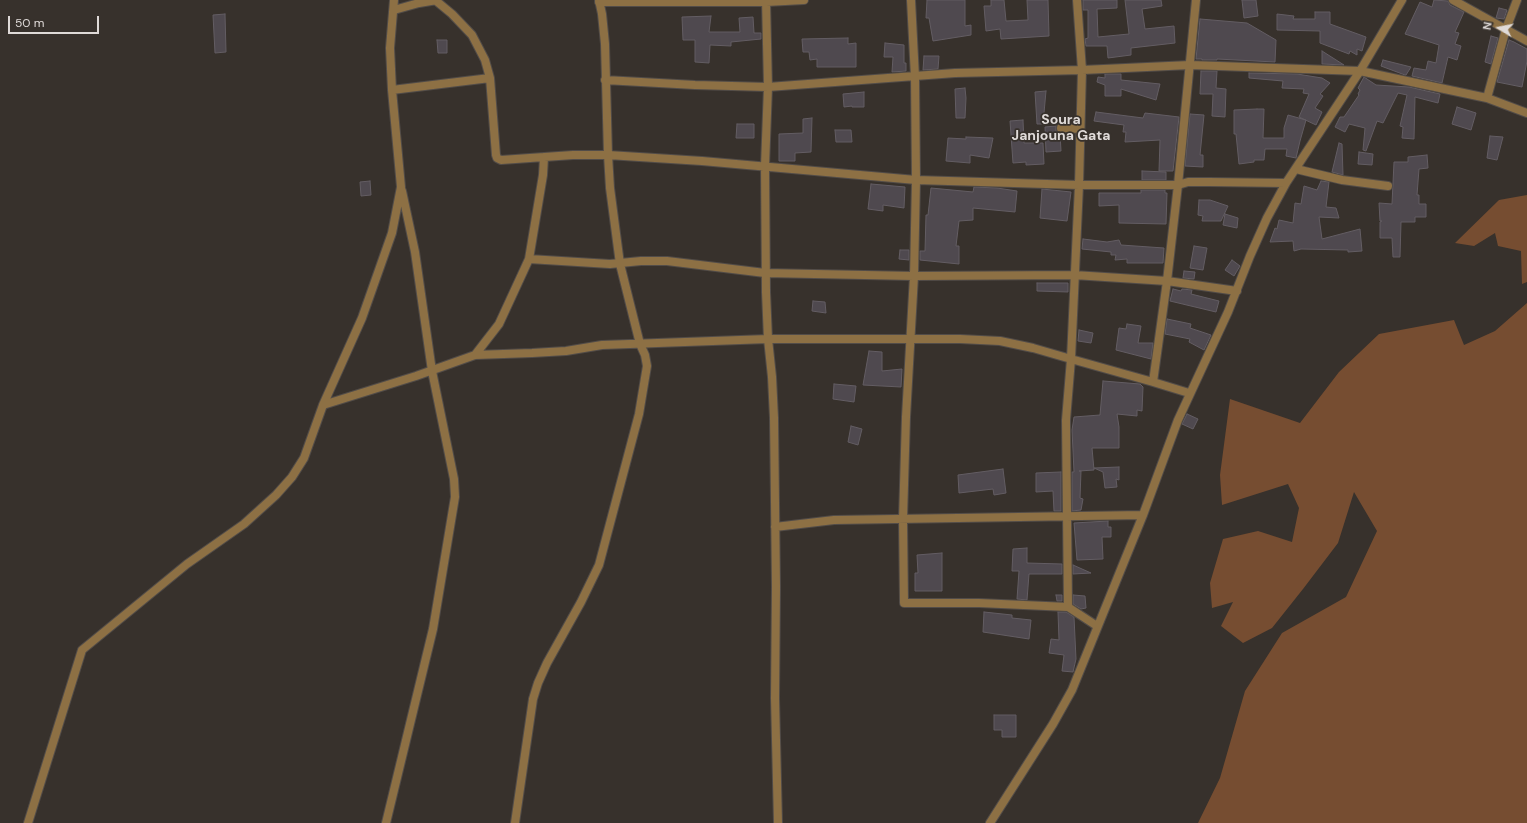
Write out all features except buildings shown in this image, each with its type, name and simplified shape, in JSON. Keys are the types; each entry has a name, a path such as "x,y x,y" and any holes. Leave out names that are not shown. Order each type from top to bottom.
{"street":[{"path":"386,823 433,629 455,497 454,479 432,370 414,252 401,186 392,90 390,48 394,0"},
{"path":"394,10 436,0 472,35 484,60 490,78 497,158 500,160 608,155 765,166 916,180 1078,185 1178,185 1188,182 1286,182"},
{"path":"514,823 529,717 538,683 599,565 639,414 647,366 620,264 610,188 605,80 605,44 599,1 804,0"},
{"path":"911,0 915,77 916,180 914,276 906,417 903,519 904,603 979,603 1068,607 1097,626"},
{"path":"1068,607 1066,420 1071,359 1082,70 1077,0"},
{"path":"1153,382 1178,185 1196,0"},
{"path":"990,823 1062,708 1080,672 1097,626 1143,515 1189,393 1207,359 1267,218 1286,182 1360,71 1402,0"},
{"path":"1453,0 1527,41"},
{"path":"1486,98 1506,29 1517,0"},
{"path":"766,1 768,87 765,166 765,273 768,339 773,395 775,698 778,823"},
{"path":"605,80 768,87 955,73 1082,70 1190,65 1360,71 1486,98 1527,113"},
{"path":"392,90 490,78"},
{"path":"1061,128 1080,129"},
{"path":"475,355 499,324 529,259 543,175 544,157"},
{"path":"1296,169 1342,180 1388,186"},
{"path":"28,823 82,650 187,564 244,524 292,477 304,458 323,406 362,318 392,233 401,186"},
{"path":"529,259 620,264 641,261 667,261 765,273 914,276 1074,275 1167,281 1237,291"},
{"path":"323,406 475,355 566,351 602,345 768,339 960,339 1000,341 1033,348 1189,393"},
{"path":"775,527 834,520 1143,515"}],"shaded area":[{"path":"1527,195 1527,282 1522,284 1521,251 1498,246 1495,233 1474,246 1455,243 1499,200"},
{"path":"1527,303 1527,823 1198,823 1220,778 1245,691 1282,633 1346,597 1377,531 1354,492 1338,543 1272,628 1243,643 1221,626 1233,602 1212,608 1210,583 1223,539 1258,531 1292,542 1299,508 1288,484 1222,505 1220,475 1230,399 1300,423 1339,372 1379,334 1454,320 1464,345 1495,331"}],"district":[{"name":"Soura Janjouna Gata","path":"1061,128"}]}
